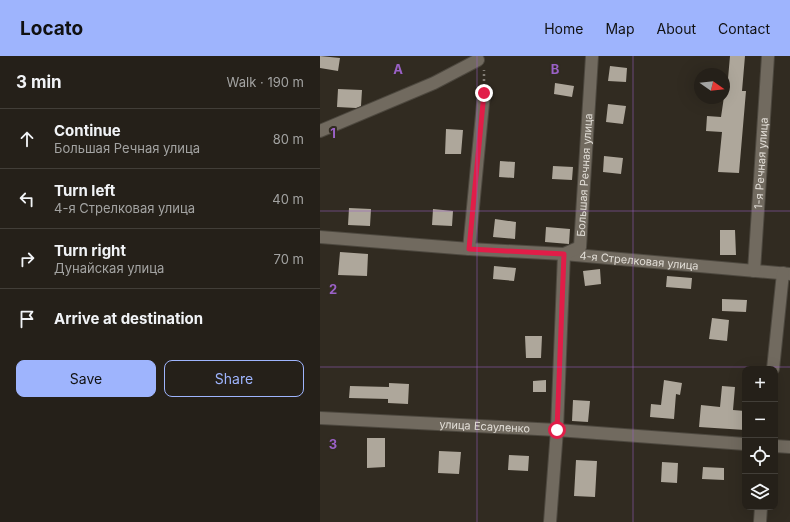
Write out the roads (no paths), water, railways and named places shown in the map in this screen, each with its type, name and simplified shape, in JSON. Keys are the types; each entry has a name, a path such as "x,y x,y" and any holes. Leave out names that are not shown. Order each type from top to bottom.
{"street":[{"name":"Большая Речная улица","path":"564,254 580,247 592,56"},
{"name":"1-я Речная улица","path":"754,271 768,56"},
{"path":"320,131 481,62"},
{"path":"469,249 484,93"},
{"name":"4-я Стрелковая улица","path":"320,236 469,249 564,254 786,273"},
{"path":"550,522 557,430 564,254"},
{"path":"773,366 786,273"},
{"name":"улица Есауленко","path":"320,418 557,430 742,444"},
{"path":"778,446 790,448"},
{"path":"760,522 761,510"}]}
